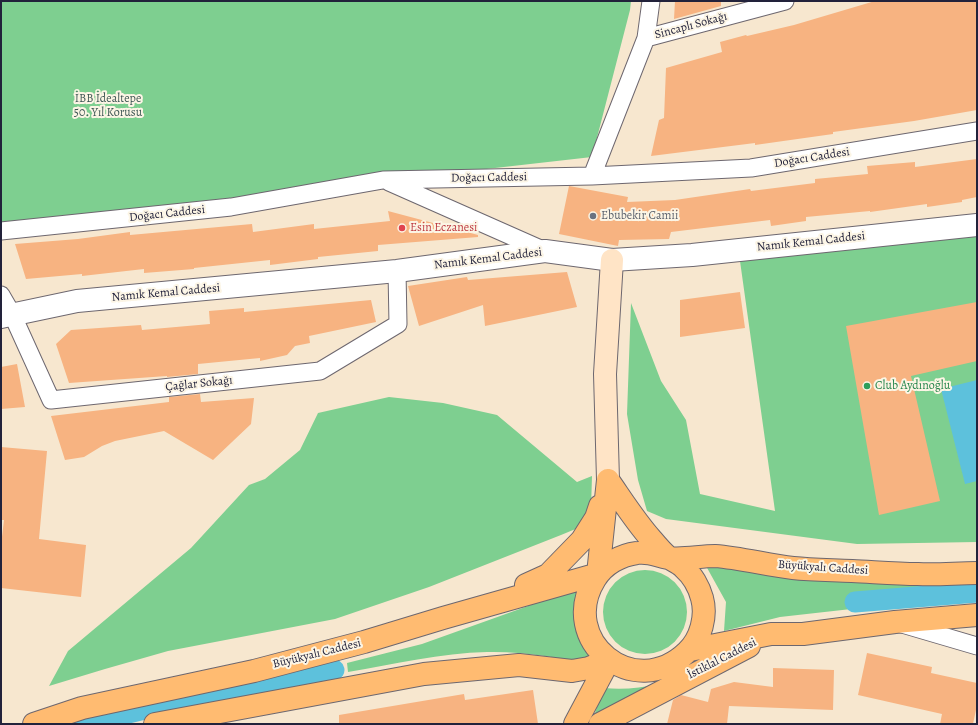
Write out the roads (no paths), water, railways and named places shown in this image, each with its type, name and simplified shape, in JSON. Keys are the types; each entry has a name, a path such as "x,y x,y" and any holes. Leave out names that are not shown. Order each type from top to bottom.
{"highway":[{"path":"608,480 635,521 669,558"},
{"path":"476,609 548,575 582,540 596,518 608,480"},
{"name":"Büyükyalı Caddesi","path":"598,574 608,480"},
{"name":"Büyükyalı Caddesi","path":"638,552 654,553 669,558 684,567 695,582 702,598 704,617 700,634 690,650 679,660 666,667 652,671 637,671 622,667 609,660 598,648 590,635 585,619 585,603 590,587 598,574 610,563 623,556 638,552"},
{"name":"Büyükyalı Caddesi","path":"669,558 716,556 794,568 918,574 977,573"},
{"name":"Büyükyalı Caddesi","path":"34,724 82,708 254,671 364,642 598,574"},
{"path":"771,634 803,634 895,622 977,615"},
{"name":"İstiklal Caddesi","path":"690,650 771,634"},
{"name":"İstiklal Caddesi","path":"600,724 771,634"},
{"path":"155,724 424,674 519,665 572,671 589,668 609,660"},
{"path":"575,724 609,660"}],"main road":[{"path":"608,480 605,374 612,260"}],"street":[{"path":"646,38 651,1"},
{"name":"Sincaplı Sokağı","path":"592,176 646,38 785,1"},
{"name":"Doğacı Caddesi","path":"1,231 231,207 383,180 592,176 751,168 977,131"},
{"path":"383,180 545,251"},
{"name":"Namık Kemal Caddesi","path":"6,316 77,301 397,271 545,251 612,260 692,255 977,225"},
{"name":"Çağlar Sokağı","path":"1,295 6,316 51,400 320,371 398,324 397,271"},
{"path":"895,622 977,646"}],"water":[{"path":"977,380 977,481 965,484 941,389"}],"waterway":[{"path":"855,602 977,592"},
{"path":"83,724 153,707 334,670"}],"place":[{"name":"Ebubekir Camii","path":"593,216"},
{"name":"Esin Eczanesi","path":"402,228"},
{"name":"Club Aydınoğlu","path":"867,386"}],"park label":[{"name":"İBB İdealtepe 50. Yıl Korusu","path":"108,106"}]}
